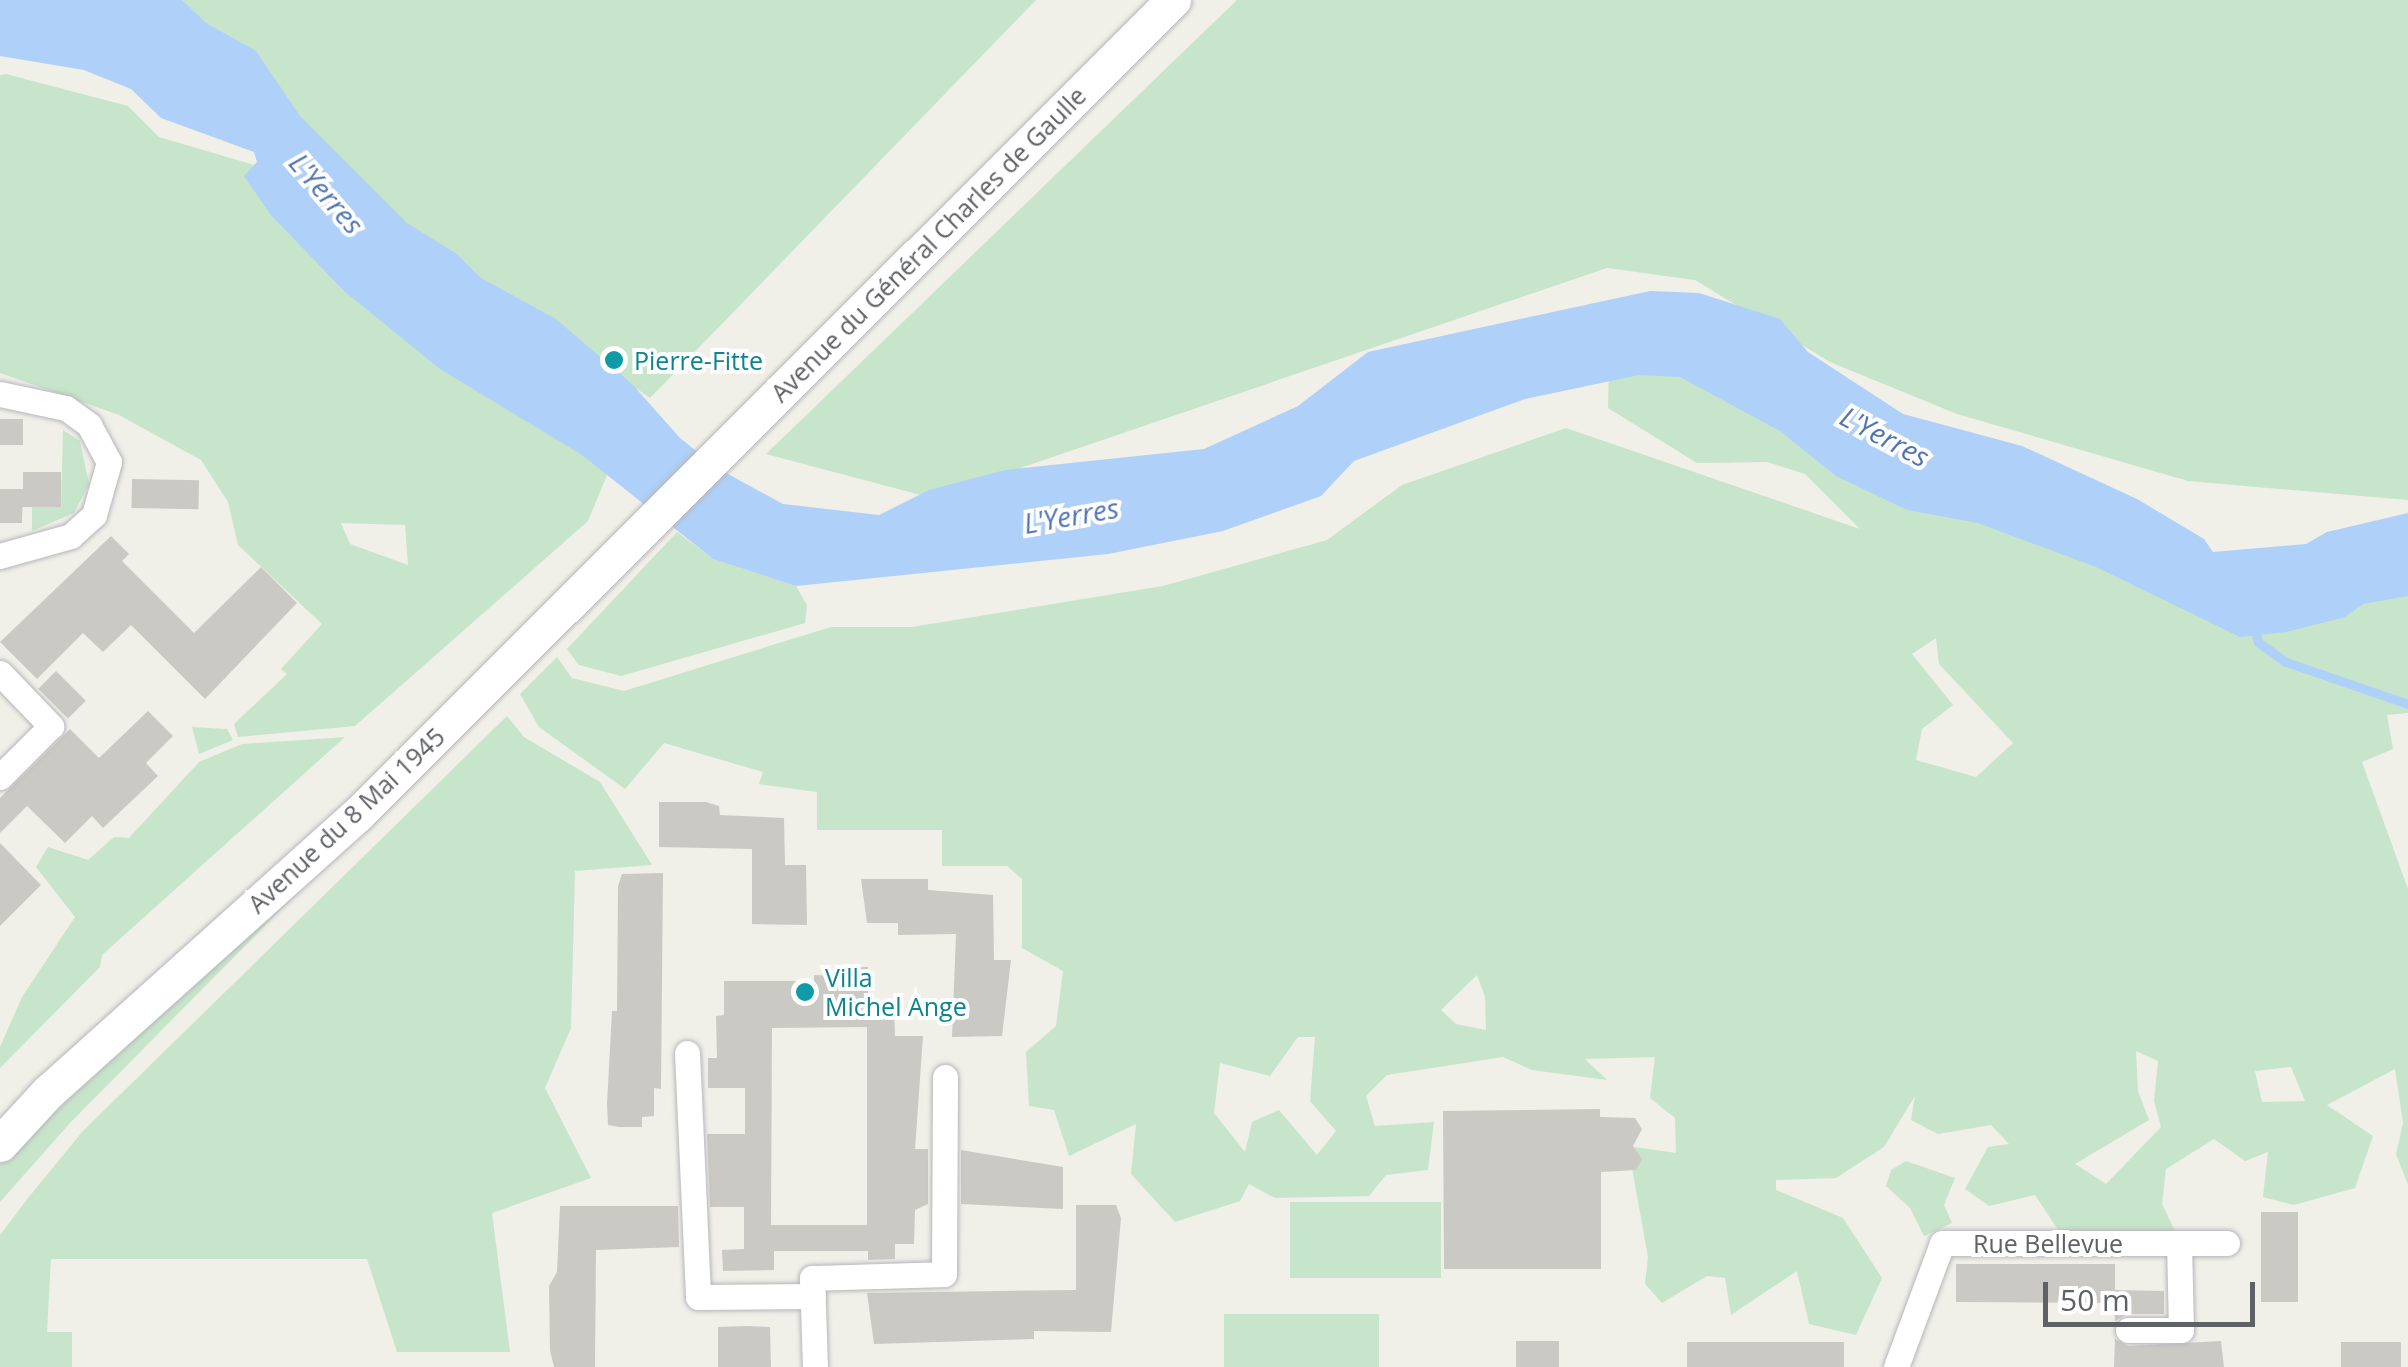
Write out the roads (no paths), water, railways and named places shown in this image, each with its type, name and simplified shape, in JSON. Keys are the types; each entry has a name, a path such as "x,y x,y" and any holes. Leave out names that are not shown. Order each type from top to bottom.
{"main road":[{"name":"Avenue du Général Charles de Gaulle","path":"683,487 1172,0"},
{"name":"Avenue du 8 Mai 1945","path":"0,1144 48,1092 358,814 683,487"}],"street":[{"path":"0,394 66,408 89,425 109,462 94,515 72,536 0,556"},
{"path":"0,673 51,726 0,776"},
{"path":"687,1053 698,1298 944,1274 945,1077"},
{"name":"Rue Bellevue","path":"1896,1367 1942,1243 2227,1243"},
{"path":"2128,1330 2181,1330 2179,1243"},
{"path":"812,1287 815,1367"}],"water":[{"path":"0,0 182,0 206,23 256,51 300,116 407,223 457,254 481,278 556,319 632,384 680,438 717,468 783,504 879,515 929,490 1005,470 1204,449 1298,406 1368,352 1650,291 1699,293 1780,319 1808,352 1903,414 2022,446 2137,499 2204,539 2213,552 2306,544 2327,532 2408,513 2408,596 2363,604 2345,617 2286,632 2240,637 2096,567 1978,523 1907,510 1836,476 1780,431 1680,377 1639,375 1525,399 1354,461 1321,496 1223,531 1108,554 796,586 713,559 582,455 440,369 344,291 270,214 244,176 257,162 254,152 161,118 131,89 84,70 0,56"}],"waterway":[{"name":"L'Yerres","path":"2254,629 2258,642 2286,662 2408,704"}],"place":[{"name":"Pierre-Fitte","path":"614,360"},
{"name":"Villa Michel Ange","path":"805,992"}]}
